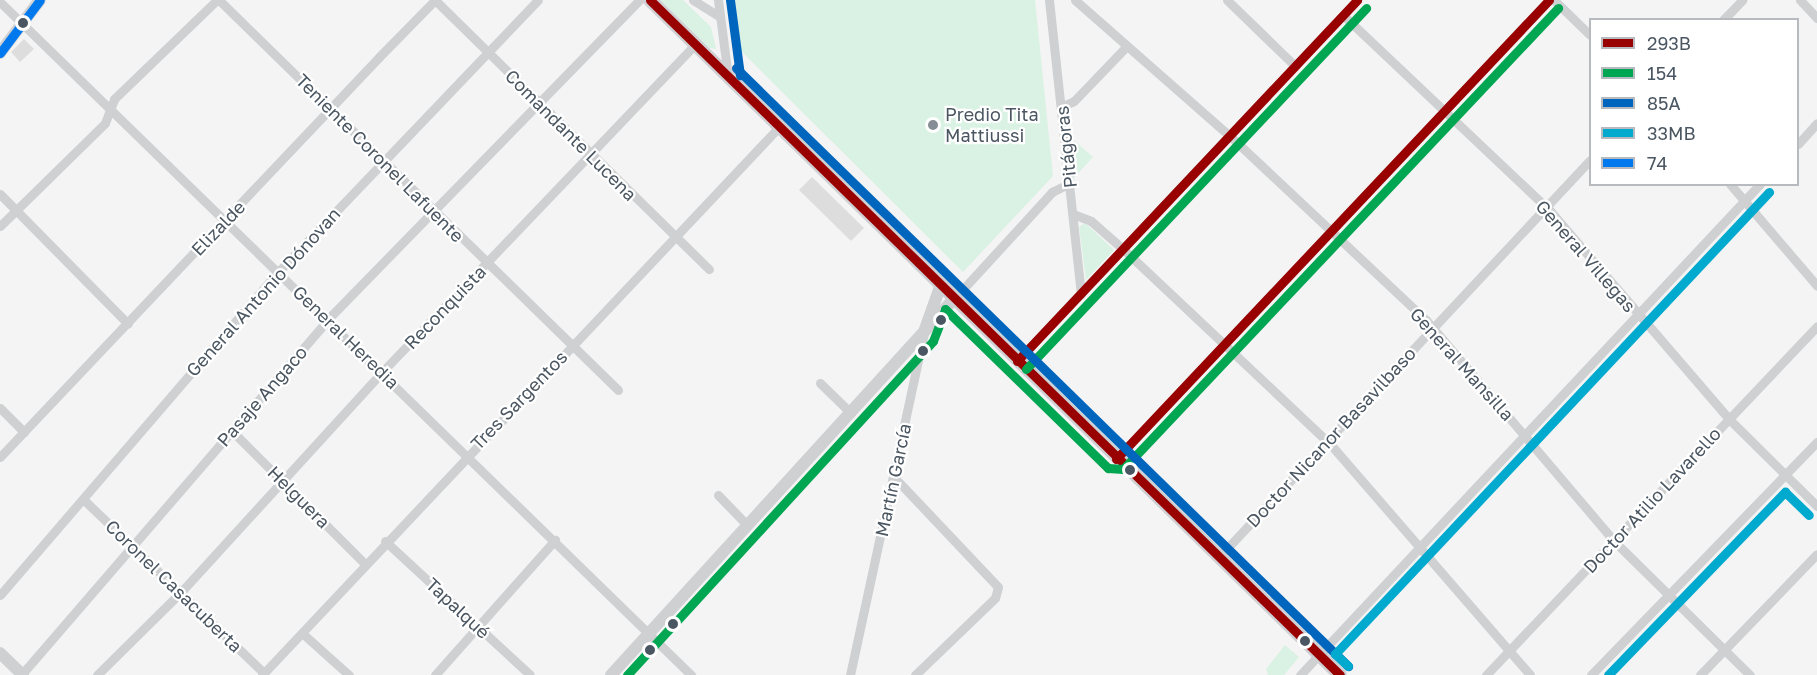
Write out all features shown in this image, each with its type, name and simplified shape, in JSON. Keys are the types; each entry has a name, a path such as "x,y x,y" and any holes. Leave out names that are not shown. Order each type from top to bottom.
{"main road":[{"path":"650,0 940,287 956,298 1116,459 1340,675"}],"street":[{"path":"0,53 23,25 27,13 40,0"},
{"path":"0,226 105,123 114,99 218,0"},
{"name":"Teniente Coronel Lafuente","path":"218,0 486,264 618,390"},
{"name":"Elizalde","path":"0,457 435,0"},
{"name":"Comandante Lucena","path":"435,0 674,237 709,268"},
{"name":"General Antonio Dónovan","path":"0,595 278,272 538,0"},
{"name":"Pasaje Angaco","path":"22,675 328,319 435,212 639,0"},
{"path":"693,0 720,16"},
{"path":"718,0 728,77"},
{"name":"Pitágoras","path":"1049,0 1081,294"},
{"name":"General Mansilla","path":"1075,0 1231,137 1434,328 1614,541 1750,675"},
{"path":"1227,0 1295,66"},
{"path":"1017,361 1358,0"},
{"path":"1116,459 1549,0"},
{"path":"1554,0 1589,34"},
{"path":"1725,18 1742,0"},
{"name":"General Heredia","path":"0,2 224,222 467,454 691,675"},
{"path":"1806,2 1817,18"},
{"name":"General Villegas","path":"1344,16 1546,207 1729,419 1817,506"},
{"name":"Reconquista","path":"97,675 182,591 382,372 695,45"},
{"path":"1061,107 1074,101 1126,46"},
{"path":"1799,142 1817,123"},
{"name":"Tres Sargentos","path":"263,674 467,454 779,127"},
{"name":"Doctor Nicanor Basavilbaso","path":"1219,557 1589,161"},
{"path":"611,675 1052,192 1070,183"},
{"path":"1732,186 1817,286"},
{"path":"1300,675 1758,186"},
{"path":"0,194 128,324"},
{"path":"1073,214 1091,221 1123,249 1326,440 1507,652 1530,675"},
{"name":"Martín García","path":"850,675 924,333 940,287"},
{"name":"Doctor Atilio Lavarello","path":"1486,675 1817,326"},
{"path":"820,383 851,413"},
{"path":"0,408 24,432"},
{"name":"Helguera","path":"232,431 365,564"},
{"path":"1590,675 1817,442"},
{"path":"894,477 998,590 915,675"},
{"path":"718,495 748,525"},
{"name":"Coronel Casacuberta","path":"83,499 182,591 263,674"},
{"path":"435,675 480,628 555,540"},
{"name":"Tapalqué","path":"385,541 530,675"},
{"path":"1700,675 1817,554"},
{"path":"302,633 349,675"},
{"path":"0,652 22,675"}],"green space":[{"path":"660,0 683,0 711,27 716,49 709,48"},
{"name":"Predio Tita Mattiussi","path":"729,0 1035,0 1053,176 963,272 734,44"},
{"path":"1069,136 1093,157 1072,180"},
{"path":"1085,223 1114,250 1086,280 1079,227"},
{"path":"1285,645 1299,657 1284,675 1268,675 1266,669"}],"building":[{"path":"24,39 34,49 20,62 11,52"},
{"path":"812,177 864,228 851,241 799,190"}],"transit line":[{"name":"74","path":"0,53 40,0"},
{"name":"293B","path":"650,0 1340,675"},
{"name":"85A","path":"730,0 740,75"},
{"name":"293B","path":"1017,361 1357,0"},
{"name":"293B","path":"1116,459 1549,0"},
{"name":"154","path":"1026,369 1366,8"},
{"name":"154","path":"627,675 933,341 945,309 1108,468 1123,469 1558,8"},
{"name":"85A","path":"736,68 1348,666"},
{"name":"33MB","path":"1348,666 1335,654 1769,192"},
{"name":"33MB","path":"1608,675 1785,492 1809,515"}],"place":[{"name":"Predio Tita Mattiussi","path":"933,125"}]}
